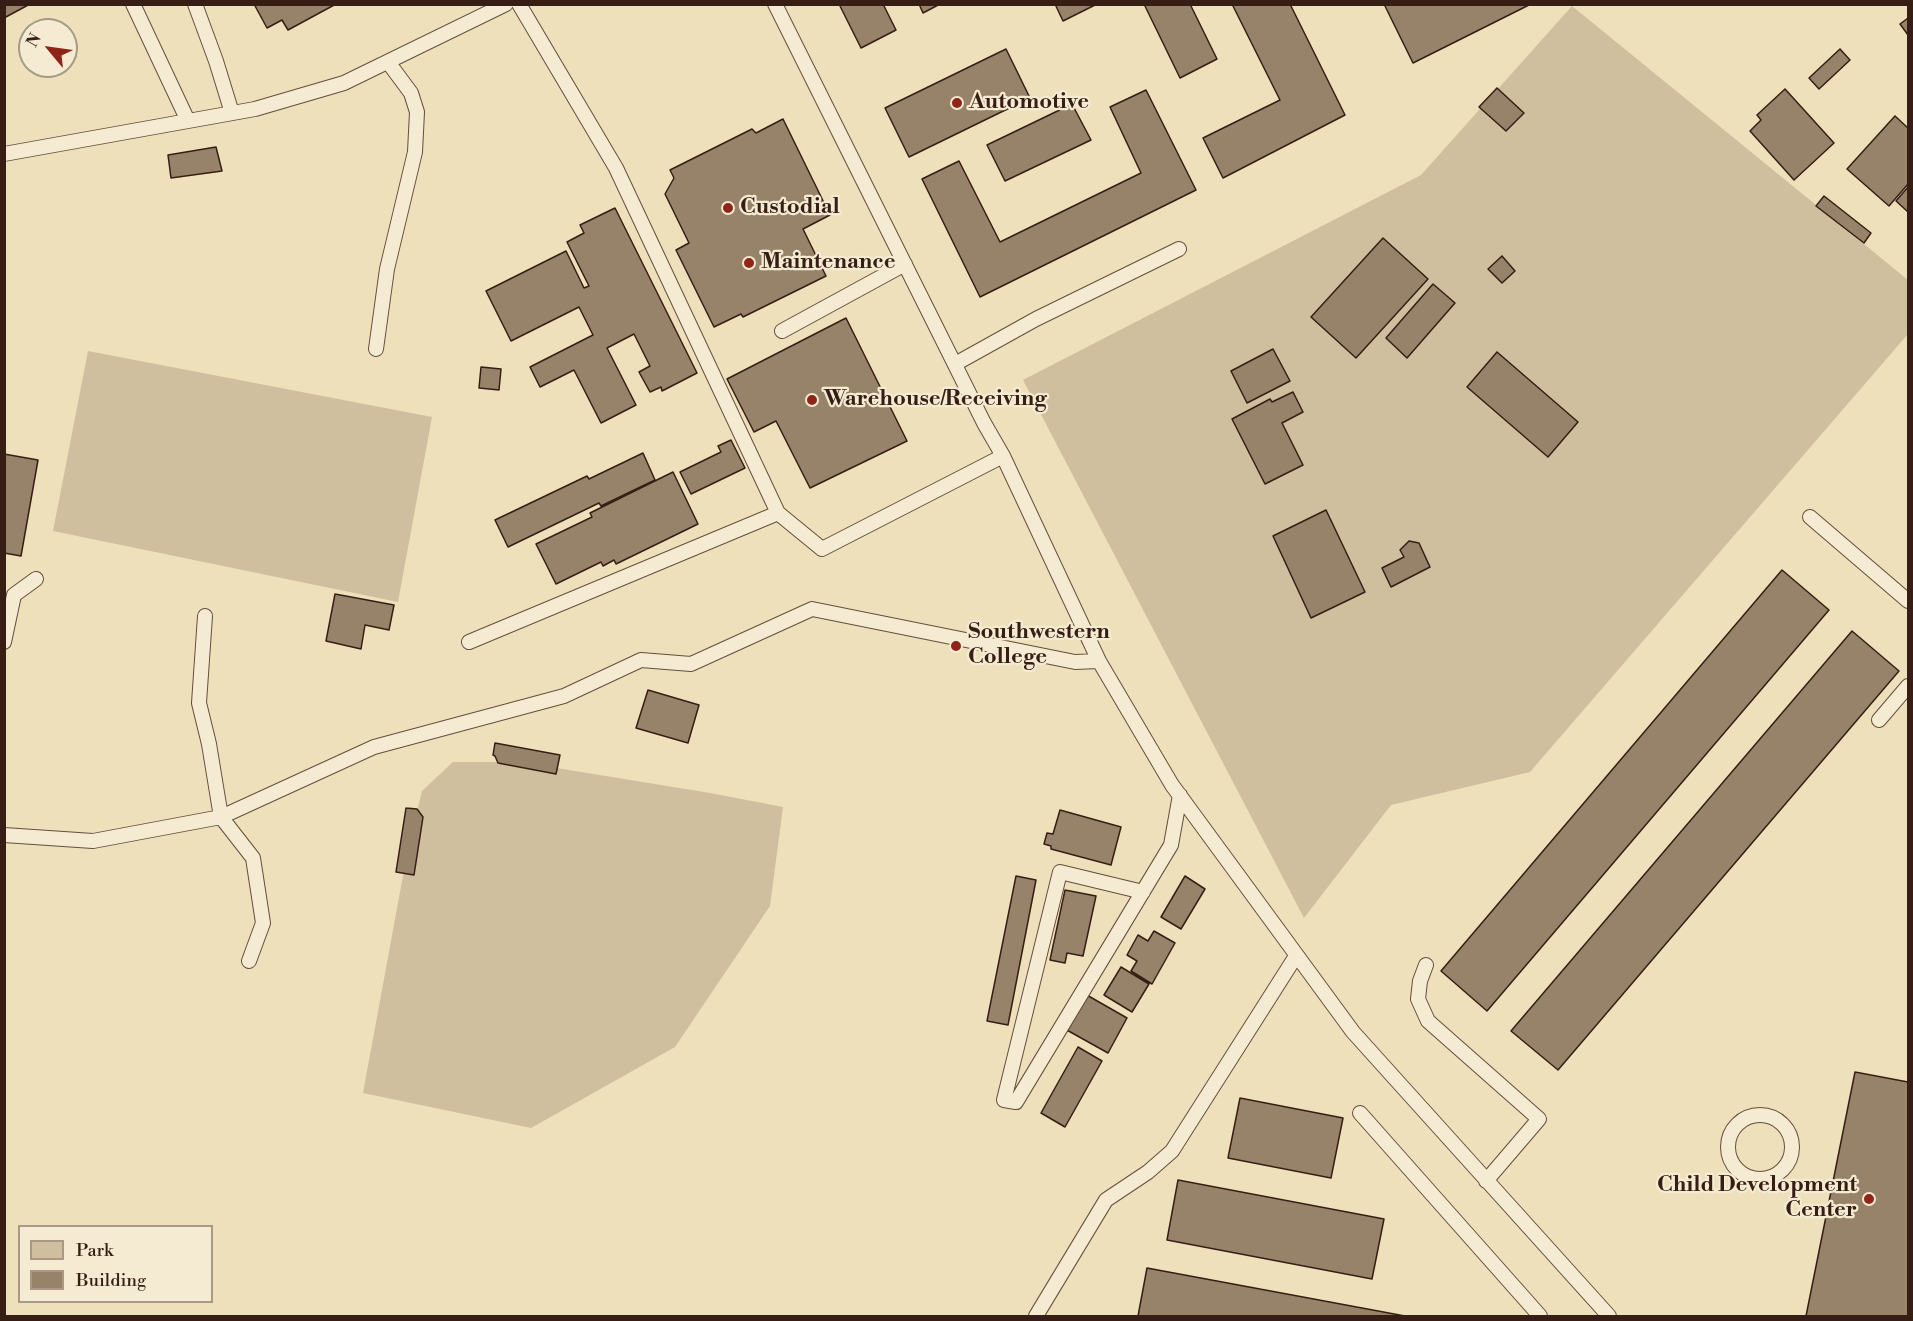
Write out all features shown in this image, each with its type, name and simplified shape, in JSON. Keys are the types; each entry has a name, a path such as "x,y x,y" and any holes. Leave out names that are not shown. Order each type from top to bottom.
{"lane":[{"path":"133,4 188,121"},
{"path":"195,4 232,113"},
{"path":"4,154 255,109 344,82 506,4"},
{"path":"519,4 616,168 778,513 822,549 1003,456"},
{"path":"775,4 984,423 1003,456 1100,661 1180,795 1353,1032 1610,1317"},
{"path":"376,349 387,269 415,152 417,112 411,93 388,62"},
{"path":"955,364 1036,320 1179,249"},
{"path":"782,331 905,264"},
{"path":"469,642 778,513"},
{"path":"1810,517 1908,602"},
{"path":"4,642 14,595 36,579"},
{"path":"4,835 93,841 221,817 374,747 564,696 641,660 691,664 812,609 1075,662 1100,661"},
{"path":"205,616 199,703 209,744 221,817 253,858 263,923 249,961"},
{"path":"1879,720 1908,686"},
{"path":"1143,892 1060,872 1004,1100 1016,1102 1143,892 1171,845 1180,795"},
{"path":"1036,1317 1106,1200 1148,1172 1172,1150 1296,956"},
{"path":"1426,965 1420,981 1418,999 1428,1021 1539,1119 1486,1181"},
{"path":"1360,1113 1540,1317"},
{"path":"1756,1115 1777,1119 1790,1135 1792,1146 1787,1166 1770,1178 1749,1178 1740,1172 1732,1164 1728,1154 1731,1133 1737,1124 1756,1115"}],"green space":[{"path":"1572,6 1908,280 1908,334 1530,772 1391,805 1304,918 1023,380 1421,175"},
{"path":"88,351 432,417 398,602 53,531"},
{"path":"453,762 520,762 783,807 770,906 675,1047 531,1128 363,1093 407,854 422,791"}],"building":[{"path":"4,4 30,4 4,18"},
{"path":"254,4 336,4 288,30 282,20 267,28"},
{"path":"839,4 883,4 896,30 861,48"},
{"path":"919,4 940,4 923,13"},
{"path":"1055,4 1097,4 1063,21"},
{"path":"1144,4 1190,4 1217,59 1180,78"},
{"path":"1232,4 1290,4 1345,115 1223,178 1203,138 1280,100"},
{"path":"1384,4 1531,4 1413,63"},
{"path":"1908,18 1908,35 1900,24"},
{"name":"Automotive","path":"1006,49 1030,98 909,157 885,108"},
{"path":"1840,49 1850,60 1819,89 1809,78"},
{"path":"1497,88 1524,113 1506,131 1479,107"},
{"path":"1785,89 1834,143 1794,180 1750,131 1761,120 1757,115"},
{"path":"1146,90 1196,190 980,297 922,179 959,161 1000,242 1141,173 1110,107"},
{"name":"Automotive","path":"1072,104 1091,140 1005,181 987,145"},
{"path":"1895,116 1908,128 1908,184 1889,206 1847,169"},
{"path":"783,119 830,215 803,229 826,276 743,317 741,314 714,327 676,250 689,243 665,194 674,178 670,170 752,129 756,133"},
{"path":"216,147 222,171 171,178 168,155"},
{"path":"1908,187 1908,212 1896,201"},
{"path":"1824,196 1871,233 1864,243 1816,206"},
{"path":"615,208 697,373 662,391 661,387 650,392 639,372 650,366 634,334 607,348 636,405 601,423 574,370 540,387 530,367 593,335 579,307 511,341 486,291 566,251 584,288 589,286 567,242 584,233 580,225"},
{"path":"1383,238 1428,279 1356,358 1311,317"},
{"path":"1502,256 1515,271 1502,283 1488,269"},
{"path":"1433,284 1455,303 1407,358 1386,338"},
{"name":"Warehouse/Receiving","path":"846,318 907,441 810,488 776,421 754,432 727,379"},
{"path":"1273,349 1290,381 1247,403 1231,371"},
{"path":"1497,352 1578,422 1548,457 1467,387"},
{"path":"481,367 501,369 499,390 479,388"},
{"path":"1293,392 1303,412 1282,423 1303,465 1265,484 1232,419 1270,399 1272,402"},
{"path":"731,440 745,468 691,494 680,472 721,452 718,446"},
{"path":"643,453 655,480 601,506 599,503 508,547 495,520 587,476 589,479"},
{"path":"4,454 38,460 21,556 4,553"},
{"path":"673,472 698,524 616,564 614,560 603,566 601,562 556,584 536,544 592,517 590,513"},
{"path":"1326,510 1365,592 1311,618 1273,536"},
{"path":"1409,541 1419,543 1430,567 1391,587 1382,568 1404,557 1400,550"},
{"path":"1782,570 1829,610 1487,1011 1441,971"},
{"path":"335,594 394,605 389,630 365,625 361,649 326,641"},
{"path":"1852,631 1899,671 1558,1070 1511,1031"},
{"path":"648,690 699,705 688,743 636,728"},
{"path":"495,743 560,755 556,774 498,763 493,755"},
{"path":"406,808 417,809 423,817 414,875 396,872"},
{"path":"1060,810 1121,827 1111,865 1051,849 1051,846 1044,844 1047,833 1053,834"},
{"path":"1016,876 1036,880 1008,1025 987,1021"},
{"path":"1185,876 1205,889 1181,929 1161,917"},
{"path":"1065,890 1096,896 1083,956 1067,953 1065,963 1050,960"},
{"path":"1154,931 1175,943 1152,984 1131,971 1137,961 1127,955 1138,935 1148,941"},
{"path":"1121,967 1149,984 1132,1012 1104,995"},
{"path":"1085,994 1127,1018 1108,1053 1065,1029"},
{"path":"1078,1047 1102,1061 1065,1127 1041,1113"},
{"name":"Child Development Center","path":"1855,1072 1908,1082 1908,1316 1806,1316"},
{"path":"1240,1098 1343,1118 1331,1178 1228,1158"},
{"path":"1178,1180 1384,1219 1372,1279 1167,1240"},
{"path":"1147,1268 1405,1316 1138,1316"}],"place":[{"name":"Automotive","path":"957,103"},
{"name":"Custodial","path":"728,208"},
{"name":"Maintenance","path":"749,263"},
{"name":"Warehouse/Receiving","path":"812,400"},
{"name":"Southwestern College","path":"956,646"},
{"name":"Child Development Center","path":"1869,1199"}]}
